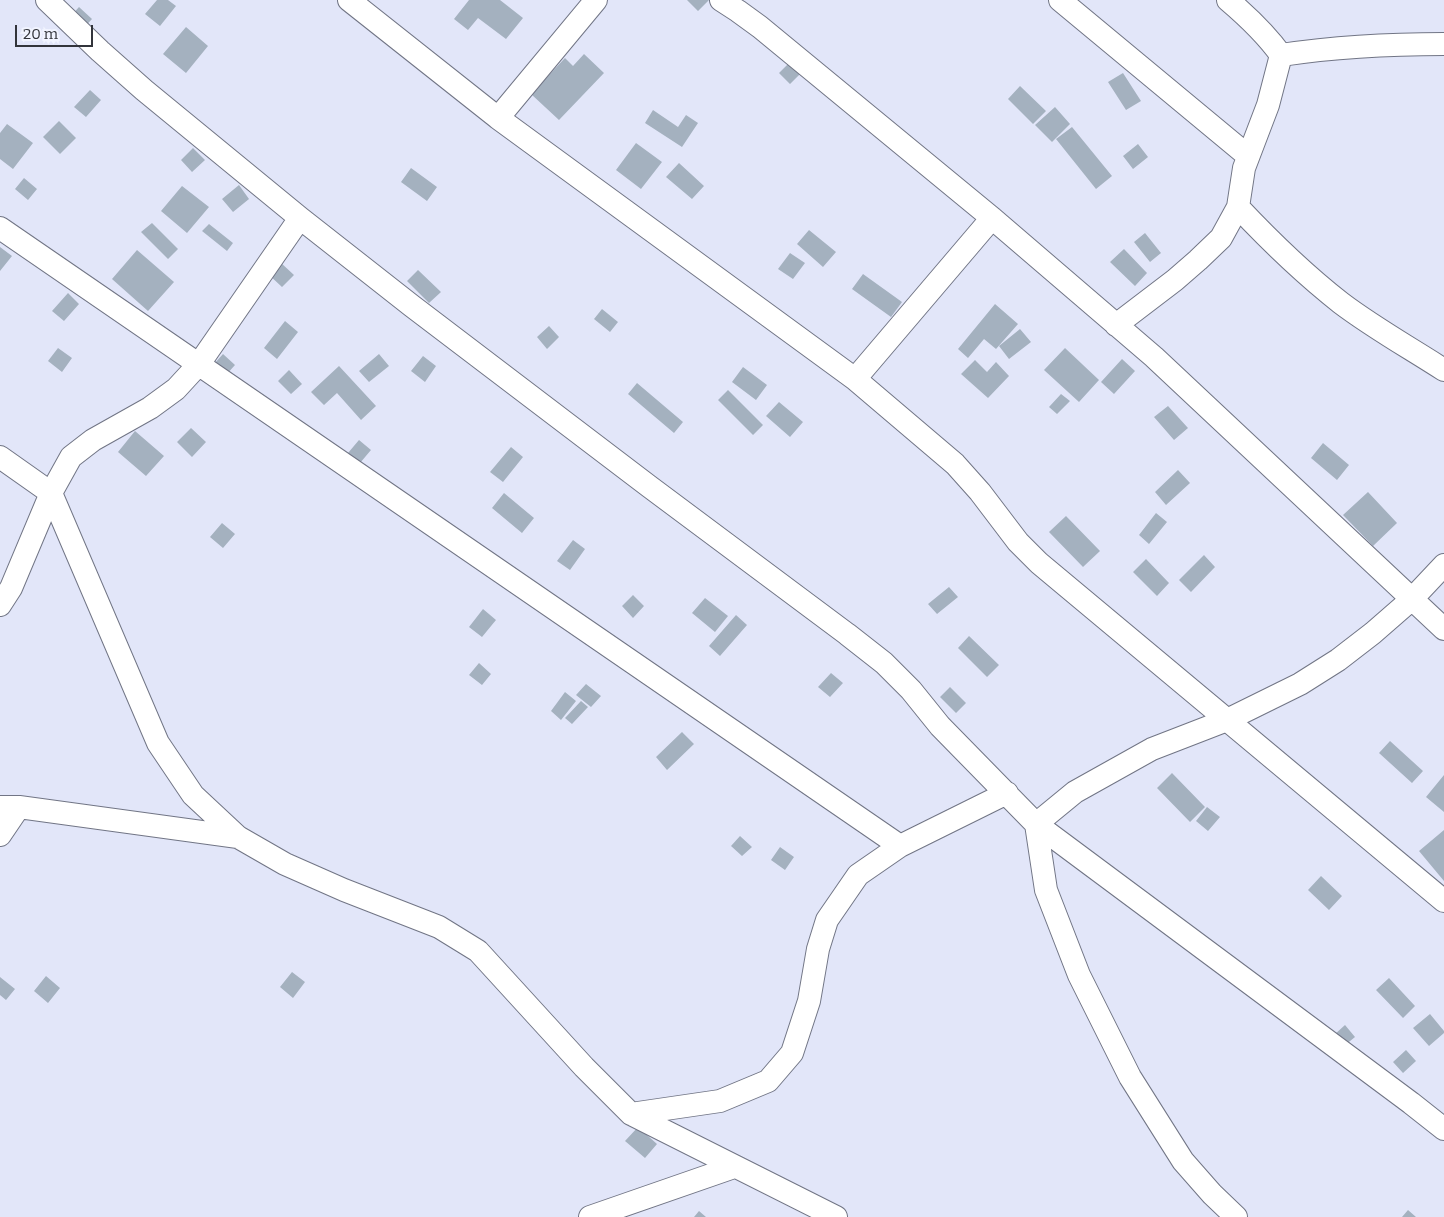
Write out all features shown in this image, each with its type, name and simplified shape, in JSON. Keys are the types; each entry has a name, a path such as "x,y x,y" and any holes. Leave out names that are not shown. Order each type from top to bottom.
{"street":[{"path":"48,0 100,51 144,90 300,218 468,349 884,663 911,690 946,733 1036,824 1404,1097 1444,1129"},
{"path":"349,0 498,118 855,379 955,464 980,492 1018,542 1039,564 1444,901"},
{"path":"498,118 596,0"},
{"path":"721,0 760,27 992,218 1154,357 1444,629"},
{"path":"1116,325 1198,260 1220,238 1238,207 1240,185 1248,156 1268,105 1281,55 1255,23 1228,0"},
{"path":"1063,1 1248,156"},
{"path":"1281,55 1354,47 1444,44"},
{"path":"1238,207 1268,239 1342,304 1444,370"},
{"path":"0,605 11,588 51,493 71,457 93,440 150,408 176,390 199,364 300,218"},
{"path":"855,379 992,218"},
{"path":"0,228 900,846"},
{"path":"0,457 51,493 158,743 193,795 238,837 285,864 344,890 439,926 478,952 584,1067 631,1114 836,1217"},
{"path":"1036,824 1075,792 1152,749 1227,720 1300,684 1338,660 1412,599 1444,565"},
{"path":"631,1114 720,1101 768,1081 792,1053 810,1001 818,949 827,920 858,875 900,846 1007,793"},
{"path":"0,835 10,807 238,837"},
{"path":"1036,824 1046,890 1080,975 1130,1077 1183,1161 1212,1194 1236,1217"},
{"path":"590,1217 734,1167"}],"building":[{"path":"157,0 168,0 176,6 160,26 145,14"},
{"path":"469,0 500,0 523,18 506,39 478,18 468,30 454,19"},
{"path":"687,0 709,0 698,11"},
{"path":"79,7 92,19 82,30 69,18"},
{"path":"186,27 208,46 186,73 163,54"},
{"path":"584,54 604,73 559,120 531,94 565,58 573,66"},
{"path":"791,61 802,72 790,84 779,73"},
{"path":"1123,73 1141,101 1126,110 1108,82"},
{"path":"1020,86 1046,111 1033,124 1008,99"},
{"path":"90,90 101,100 86,117 74,107"},
{"path":"1055,107 1070,124 1052,142 1035,125"},
{"path":"653,110 678,127 686,115 698,123 682,147 645,123"},
{"path":"59,121 76,138 60,154 43,137"},
{"path":"7,124 33,143 13,169 0,159 0,133"},
{"path":"1072,127 1112,176 1096,189 1056,139"},
{"path":"636,143 662,162 641,189 616,170"},
{"path":"1138,144 1148,157 1133,169 1123,156"},
{"path":"193,148 205,160 192,172 181,160"},
{"path":"679,163 704,186 692,199 666,177"},
{"path":"411,168 437,187 427,201 401,182"},
{"path":"24,178 37,189 28,200 15,189"},
{"path":"239,185 249,199 233,212 222,199"},
{"path":"182,186 209,207 187,233 161,211"},
{"path":"152,223 178,249 168,259 141,232"},
{"path":"209,224 233,243 227,251 202,231"},
{"path":"809,230 836,252 823,267 797,244"},
{"path":"1145,233 1161,253 1150,262 1134,242"},
{"path":"0,247 12,256 0,271"},
{"path":"1124,249 1147,273 1135,286 1110,262"},
{"path":"137,250 174,282 148,311 112,279"},
{"path":"790,253 805,263 793,279 778,269"},
{"path":"280,262 294,275 282,287 268,274"},
{"path":"418,270 441,292 429,303 407,281"},
{"path":"863,274 902,302 891,317 852,289"},
{"path":"68,293 79,304 64,321 52,311"},
{"path":"995,304 1018,324 996,349 984,339 968,358 958,349"},
{"path":"602,309 618,322 610,332 594,319"},
{"path":"285,321 298,332 277,359 264,348"},
{"path":"549,326 559,337 547,349 537,337"},
{"path":"1020,329 1031,342 1009,359 999,346"},
{"path":"58,348 72,358 62,372 48,361"},
{"path":"1065,348 1099,380 1079,402 1044,370"},
{"path":"223,354 235,365 226,375 214,364"},
{"path":"379,354 389,366 369,382 359,371"},
{"path":"423,356 436,366 425,382 411,371"},
{"path":"1122,359 1135,371 1114,394 1101,382"},
{"path":"975,360 987,372 996,362 1009,376 988,398 961,374"},
{"path":"339,366 376,406 361,420 337,393 324,405 311,392"},
{"path":"743,367 767,385 756,400 732,382"},
{"path":"289,370 302,384 291,394 278,381"},
{"path":"637,383 683,422 674,433 628,394"},
{"path":"728,390 763,425 753,435 718,400"},
{"path":"1061,394 1070,401 1057,414 1049,407"},
{"path":"779,402 803,422 790,437 766,416"},
{"path":"1168,406 1188,428 1174,440 1154,417"},
{"path":"191,428 206,442 192,457 177,442"},
{"path":"135,431 164,456 146,476 118,452"},
{"path":"359,440 371,450 360,463 348,453"},
{"path":"1323,443 1349,465 1337,480 1311,458"},
{"path":"511,447 523,457 503,482 490,472"},
{"path":"1178,470 1190,483 1166,505 1155,492"},
{"path":"1368,492 1397,523 1373,546 1343,515"},
{"path":"504,493 534,518 522,533 492,508"},
{"path":"1156,513 1167,522 1149,544 1139,535"},
{"path":"1066,516 1100,551 1083,567 1049,532"},
{"path":"222,523 235,534 223,548 210,537"},
{"path":"573,540 585,549 570,570 557,561"},
{"path":"1204,555 1215,567 1191,592 1179,580"},
{"path":"1146,559 1169,583 1157,596 1133,572"},
{"path":"949,587 958,597 937,614 928,604"},
{"path":"633,595 644,606 633,618 622,606"},
{"path":"705,598 728,616 715,632 692,613"},
{"path":"483,609 496,620 482,637 469,627"},
{"path":"736,615 747,625 720,656 709,646"},
{"path":"969,636 999,665 987,677 958,648"},
{"path":"479,663 491,674 482,685 469,675"},
{"path":"831,673 843,683 830,697 818,687"},
{"path":"586,684 601,696 591,707 576,695"},
{"path":"950,687 966,703 956,713 940,697"},
{"path":"565,692 576,701 561,720 551,711"},
{"path":"581,701 588,707 572,724 565,718"},
{"path":"682,732 694,744 667,770 656,757"},
{"path":"1390,741 1423,771 1412,783 1379,753"},
{"path":"1172,773 1205,807 1190,822 1157,788"},
{"path":"1444,775 1444,812 1426,797"},
{"path":"1207,807 1220,817 1208,831 1196,821"},
{"path":"1444,830 1444,881 1419,851"},
{"path":"740,836 752,847 742,856 731,846"},
{"path":"780,847 794,857 785,870 771,860"},
{"path":"1321,876 1342,896 1329,910 1308,890"},
{"path":"292,972 305,982 293,998 280,987"},
{"path":"46,976 60,988 48,1003 34,991"},
{"path":"0,977 15,989 6,1000 0,995"},
{"path":"1389,978 1415,1006 1403,1018 1376,990"},
{"path":"1430,1014 1444,1033 1429,1046 1413,1028"},
{"path":"1345,1025 1355,1037 1344,1046 1334,1035"},
{"path":"1406,1050 1416,1061 1403,1073 1393,1062"},
{"path":"638,1127 657,1144 645,1158 625,1141"},
{"path":"1408,1210 1416,1217 1402,1217"},
{"path":"699,1211 706,1217 694,1217"}]}
